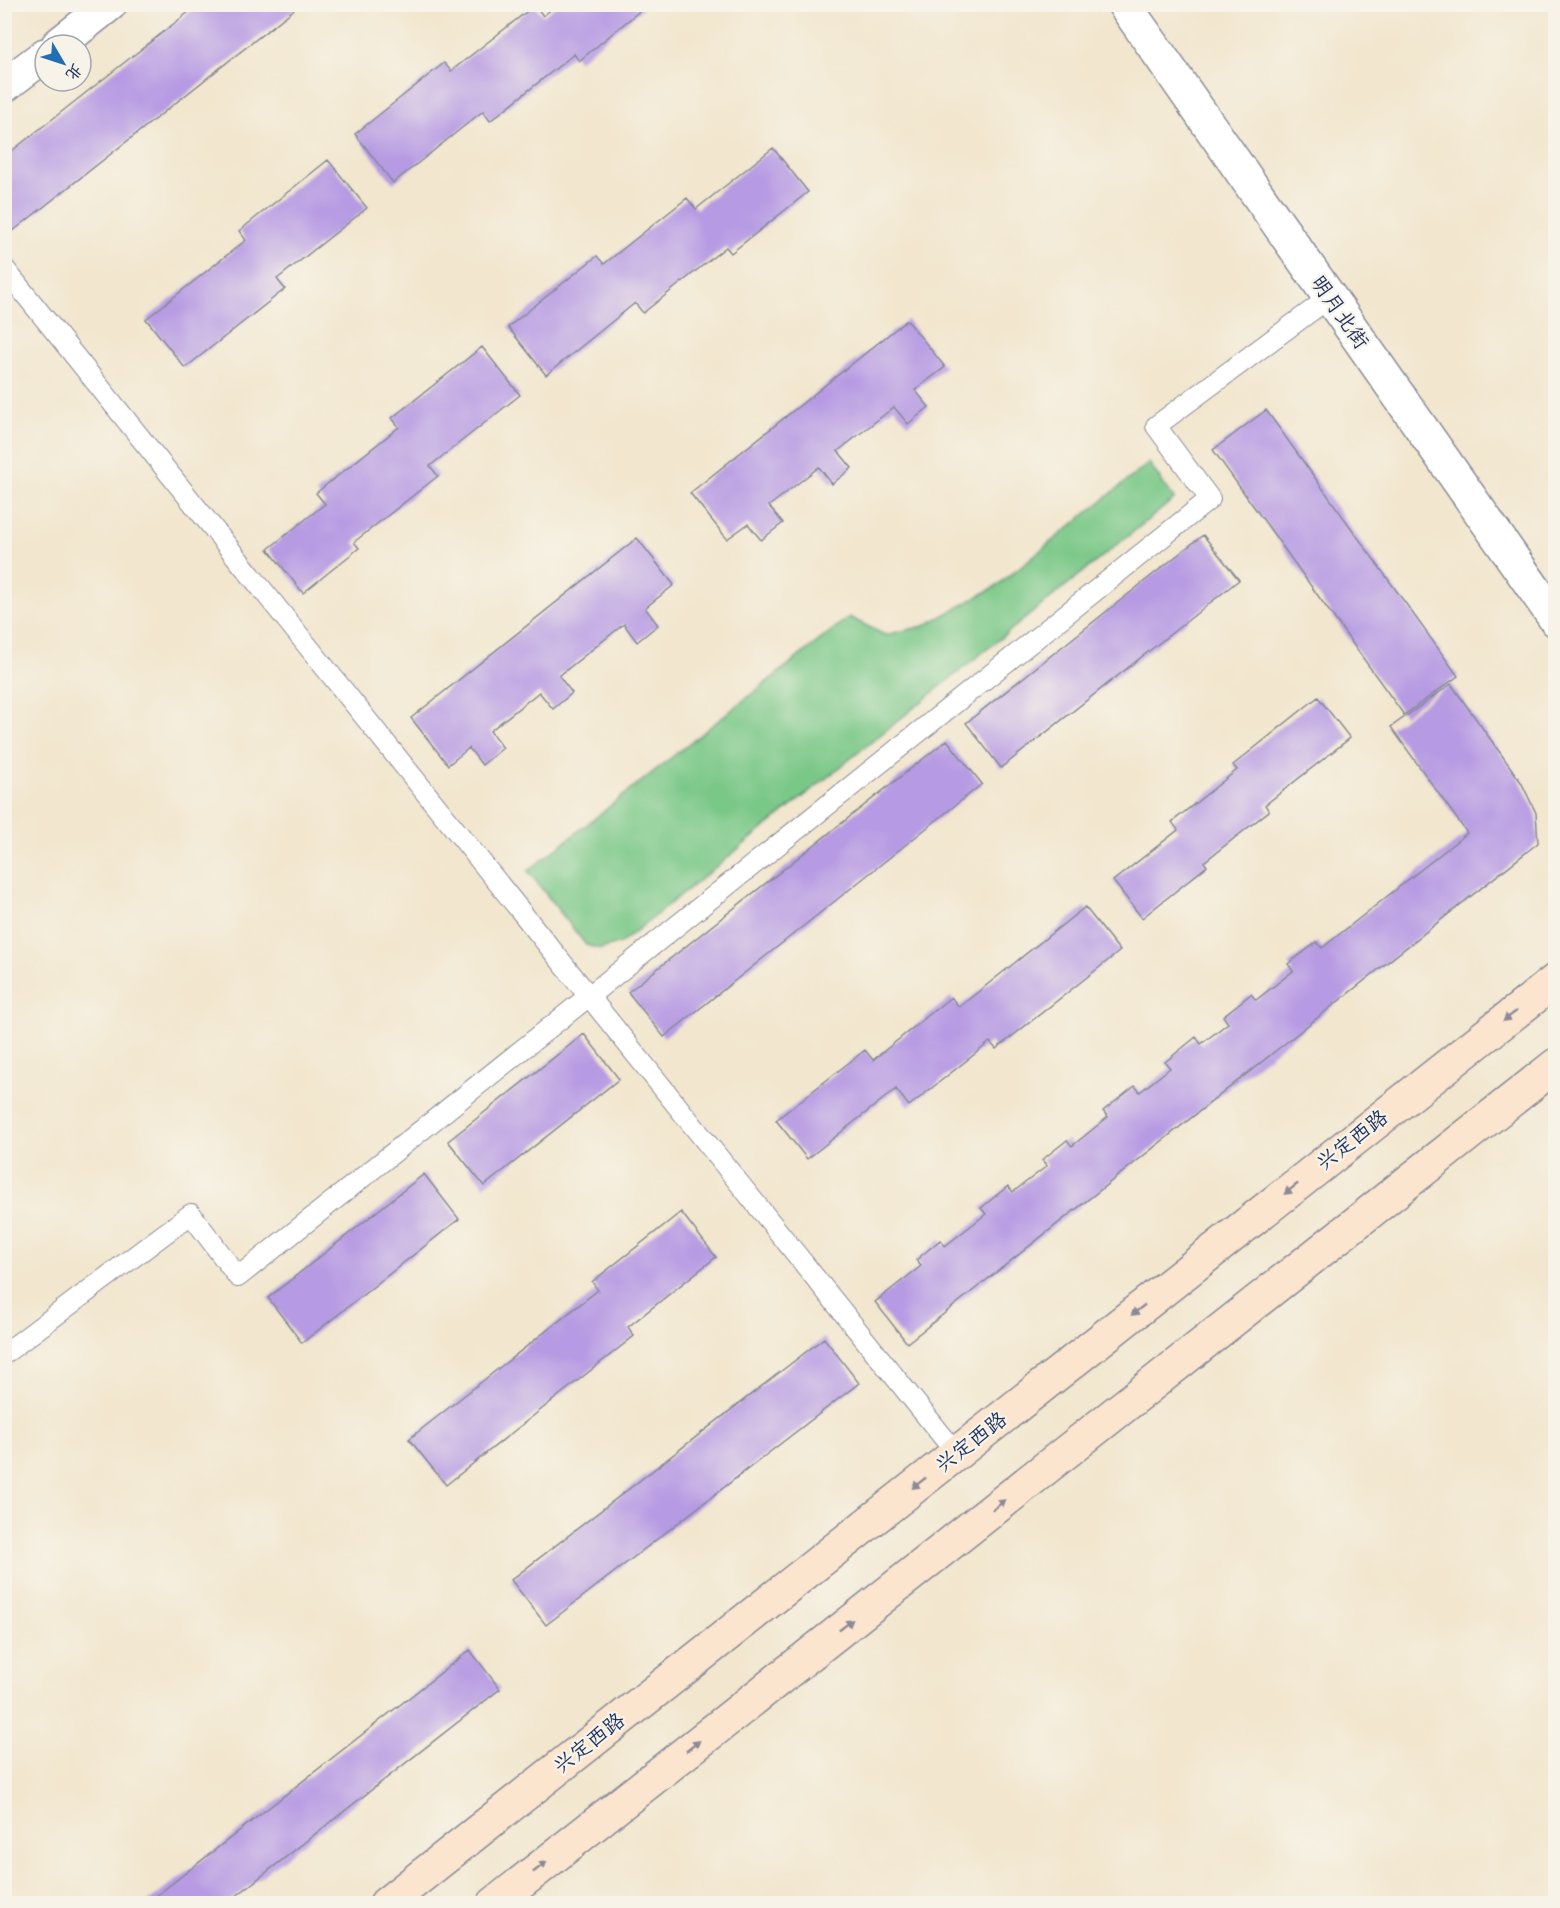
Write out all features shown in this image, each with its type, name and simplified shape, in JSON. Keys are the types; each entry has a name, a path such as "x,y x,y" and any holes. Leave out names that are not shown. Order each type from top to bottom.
{"main road":[{"name":"兴定西路","path":"386,1904 1556,980"},
{"path":"494,1904 1556,1065"}],"street":[{"name":"明月北街","path":"1124,4 1556,620"},
{"path":"71,33 98,8"},
{"path":"4,86 33,64"}],"lane":[{"path":"4,268 956,1453"},
{"path":"4,1353 191,1214 238,1277 1210,499 1156,426 1330,297"}],"green space":[{"path":"1149,463 1174,499 621,943 601,949 586,945 528,871 849,617 885,635 924,626 995,587"}],"building":[{"path":"199,4 301,4 13,231 4,220 4,157 86,93 93,93 93,87"},
{"path":"558,4 648,4 579,61 574,54 490,121 483,111 393,183 355,134 444,63 451,71 535,5 543,16"},
{"path":"773,148 808,192 731,253 726,247 643,313 635,303 546,375 508,327 597,256 604,264 687,198 696,209"},
{"path":"328,160 367,208 277,279 285,289 185,368 146,319 246,240 239,231"},
{"path":"907,320 945,367 915,390 929,407 908,424 894,407 838,451 852,468 832,484 819,467 769,506 783,523 761,540 748,524 727,539 690,493"},
{"path":"482,347 520,395 430,466 438,476 354,542 359,548 303,593 268,549 325,504 316,493 399,427 392,418"},
{"path":"1266,410 1458,676 1404,715 1213,450"},
{"path":"1203,535 1239,580 1001,768 966,723"},
{"path":"637,538 674,585 645,608 658,625 637,642 624,624 559,676 572,693 553,709 539,692 490,731 503,748 482,765 469,748 448,765 411,718"},
{"path":"1451,684 1521,782 1536,813 1538,843 907,1343 875,1302 921,1266 916,1260 940,1240 945,1246 986,1214 981,1208 1008,1186 1013,1192 1047,1166 1042,1160 1067,1140 1072,1146 1108,1117 1103,1111 1135,1086 1140,1092 1170,1068 1165,1062 1196,1037 1201,1044 1228,1023 1223,1016 1251,994 1256,1000 1293,971 1288,964 1317,942 1322,948 1467,833 1391,727"},
{"path":"1318,697 1350,738 1265,805 1269,811 1204,862 1207,866 1142,918 1113,881 1178,830 1172,822 1237,770 1233,765"},
{"path":"947,740 982,784 664,1037 628,992"},
{"path":"1085,907 1120,951 996,1049 990,1042 909,1106 896,1089 807,1159 776,1120 865,1050 873,1060 951,997 959,1007"},
{"path":"584,1034 619,1079 484,1186 448,1141"},
{"path":"424,1174 459,1219 302,1343 268,1298"},
{"path":"681,1212 716,1257 628,1327 634,1336 446,1485 409,1439 598,1290 592,1282"},
{"path":"824,1338 859,1383 546,1625 511,1580"},
{"path":"470,1650 500,1689 226,1904 146,1904"}]}
